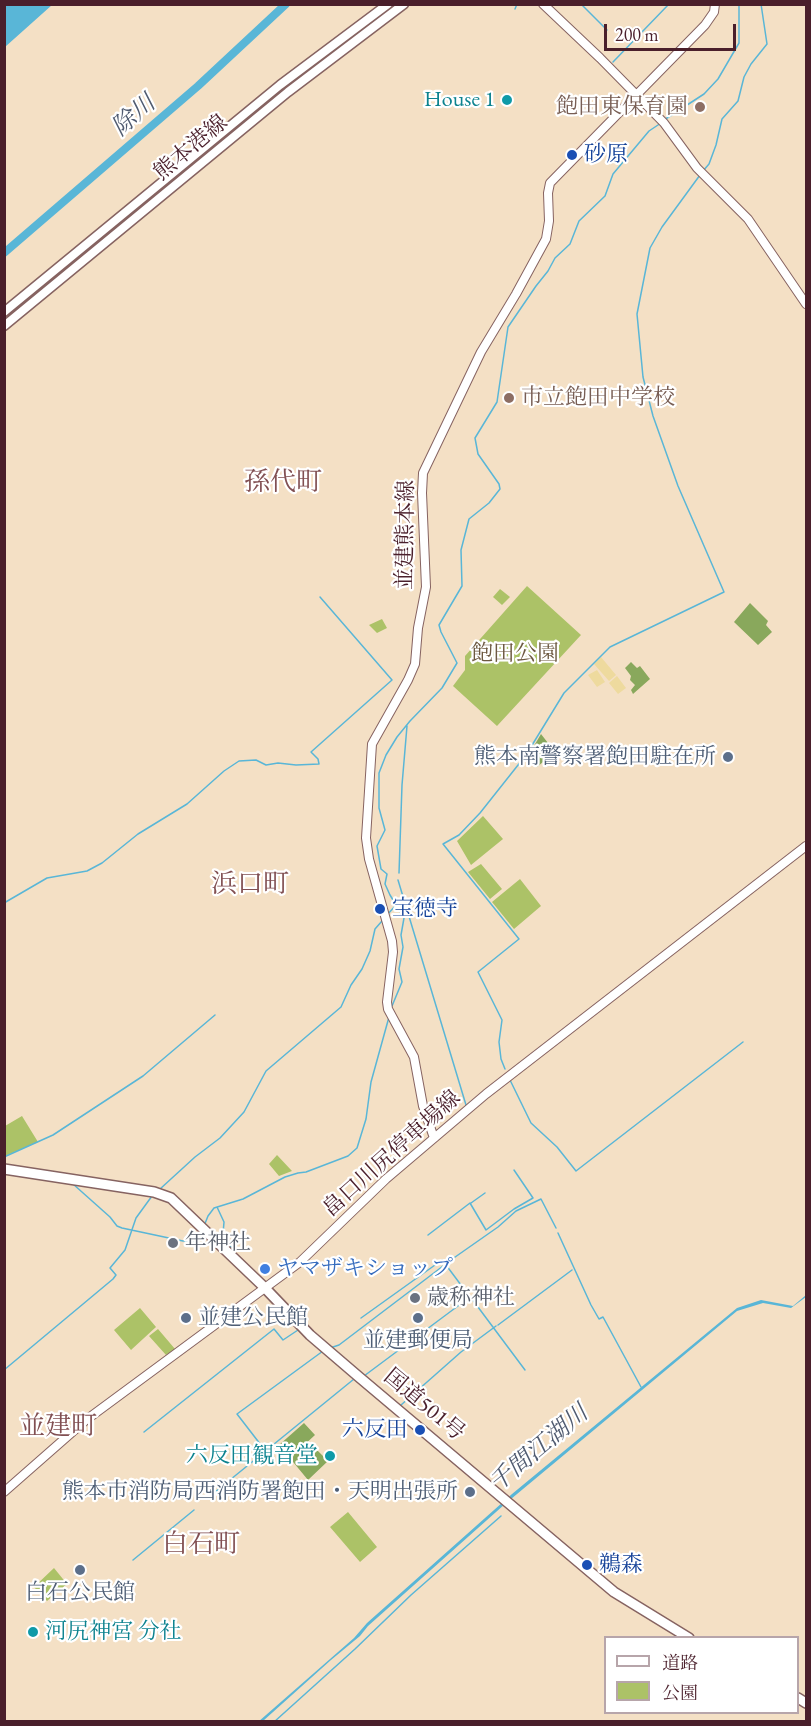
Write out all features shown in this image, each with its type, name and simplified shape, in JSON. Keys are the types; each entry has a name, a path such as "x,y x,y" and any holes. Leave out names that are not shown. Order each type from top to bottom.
{"highway":[{"name":"国道501号","path":"4,1169 165,1195 182,1208 324,1348 614,1592 686,1636"}],"main road":[{"name":"熊本港線","path":"4,312 280,85 388,4"},
{"name":"熊本港線","path":"4,326 288,92 404,4"},
{"path":"543,4 664,123 702,173 748,219 807,304"},
{"name":"並建熊本線","path":"434,1138 423,1106 414,1057 388,1010 393,944 369,859 366,838 372,744 408,681 415,663 418,628 426,587 423,473 481,352 546,239 550,183 710,19 715,4"},
{"path":"372,16 380,23"},
{"path":"280,85 288,92"},
{"path":"162,181 169,190"},
{"path":"48,276 55,285"},
{"name":"畠口川尻停車場線","path":"4,1492 86,1420 300,1262 386,1179 486,1094 807,846"}],"green space":[{"name":"飽田公園","path":"527,586 581,635 497,726 453,686 465,670 465,656"},
{"path":"500,589 510,597 502,605 493,597"},
{"path":"750,603 768,621 766,625 772,632 758,645 734,622"},
{"path":"382,619 387,628 377,633 369,625"},
{"path":"631,662 637,668 640,666 650,679 633,694 631,690 635,685 625,668"},
{"path":"541,734 555,752 537,767 528,756"},
{"path":"483,816 503,839 471,865 457,841"},
{"path":"481,864 502,889 490,899 468,872"},
{"path":"520,879 541,906 514,929 492,902"},
{"path":"22,1116 38,1142 5,1156 5,1126"},
{"path":"277,1155 292,1171 279,1176 269,1164"},
{"path":"140,1308 156,1327 131,1350 114,1330"},
{"path":"158,1329 175,1349 166,1355 149,1336"},
{"path":"304,1423 315,1435 301,1448 308,1455 317,1450 328,1461 308,1480 279,1445"},
{"path":"348,1512 377,1547 360,1562 330,1527"},
{"path":"54,1568 67,1584 47,1601 34,1587"}],"sand":[{"path":"601,657 616,675 609,681 594,664"},
{"path":"597,670 605,682 597,687 588,675"},
{"path":"617,676 626,688 618,694 609,683"}],"water":[{"path":"5,4 52,4 52,5 5,47"},
{"path":"806,1295 791,1308 763,1303 737,1311 505,1504 368,1626 360,1636 263,1721 258,1722 512,1494 737,1308 761,1300 793,1306"}],"waterway":[{"name":"除川","path":"4,253 198,86 286,4"},
{"path":"515,9 517,4"},
{"path":"581,4 607,30"},
{"path":"613,62 669,4"},
{"path":"664,120 704,94 718,79 739,43 739,4"},
{"path":"703,171 709,164 716,145 722,119 738,101 744,77 767,44 761,4"},
{"path":"392,1006 402,982 399,969 403,947 401,935 404,918 385,884 387,874 381,869 377,846 385,830 379,808 379,773 397,737 442,688 457,663 439,625 462,586 461,550 469,519 489,503 500,489 499,484 478,454 475,438 497,402 508,327 555,258 570,244 579,221 605,196 613,174 649,131 661,123"},
{"path":"505,1069 499,1042 502,1020 478,972 519,939 443,844 459,835 480,813 526,755 564,693 610,647 724,592 678,486 653,416 643,377 637,314 650,248 662,227 700,175"},
{"path":"4,903 47,878 87,871 102,863 138,834 187,804 224,771 239,761 256,760 266,765 319,764 318,759 311,752 392,680 320,597"},
{"path":"399,873 407,726"},
{"path":"398,880 466,1105"},
{"path":"387,915 396,905"},
{"path":"160,1189 220,1138 244,1112 266,1071 341,1007 370,951 375,929 382,921"},
{"path":"4,1157 53,1135 143,1076 215,1015"},
{"path":"204,1226 214,1208 243,1199 285,1177 306,1172 348,1156 357,1148 366,1119 371,1082 389,1017"},
{"path":"510,1080 531,1123 557,1147 576,1171 743,1042"},
{"path":"428,1235 470,1203 486,1230 533,1198 514,1170"},
{"path":"73,1184 117,1226 122,1228 183,1241 197,1241 202,1234"},
{"path":"471,1203 485,1193"},
{"path":"4,1370 113,1279 116,1275 110,1268 125,1250 136,1218 152,1196"},
{"path":"448,1262 498,1227 516,1211 541,1199 556,1228"},
{"path":"217,1207 224,1222 223,1234 233,1250"},
{"path":"558,1233 591,1305 599,1319 603,1317 641,1387"},
{"path":"361,1318 443,1261"},
{"path":"330,1348 339,1345 447,1263"},
{"path":"364,1376 470,1297 446,1265"},
{"path":"498,1325 572,1270"},
{"path":"472,1299 525,1370"},
{"path":"401,1405 461,1352 496,1326"},
{"path":"144,1432 274,1329 283,1340 298,1330"},
{"path":"264,1449 237,1414 323,1351"},
{"path":"209,1497 354,1379"},
{"path":"133,1560 194,1510"},
{"path":"274,1722 411,1595 501,1516"}],"place":[{"name":"House 1","path":"507,100"},
{"name":"飽田東保育園","path":"700,107"},
{"name":"砂原","path":"572,155"},
{"name":"市立飽田中学校","path":"509,398"},
{"name":"熊本南警察署飽田駐在所","path":"728,757"},
{"name":"宝徳寺","path":"380,909"},
{"name":"年神社","path":"173,1243"},
{"name":"ヤマザキショップ","path":"265,1269"},
{"name":"歳称神社","path":"415,1298"},
{"name":"並建公民館","path":"186,1318"},
{"name":"並建郵便局","path":"418,1318"},
{"name":"六反田","path":"420,1430"},
{"name":"六反田観音堂","path":"330,1456"},
{"name":"熊本市消防局西消防署飽田・天明出張所","path":"470,1492"},
{"name":"鵜森","path":"587,1565"},
{"name":"白石公民館","path":"80,1570"},
{"name":"河尻神宮 分社","path":"33,1632"}],"district":[{"name":"孫代町","path":"283,483"},
{"name":"浜口町","path":"250,885"},
{"name":"並建町","path":"58,1427"},
{"name":"白石町","path":"201,1545"}],"water label":[{"name":"千間江湖川","path":"539,1449"}]}
